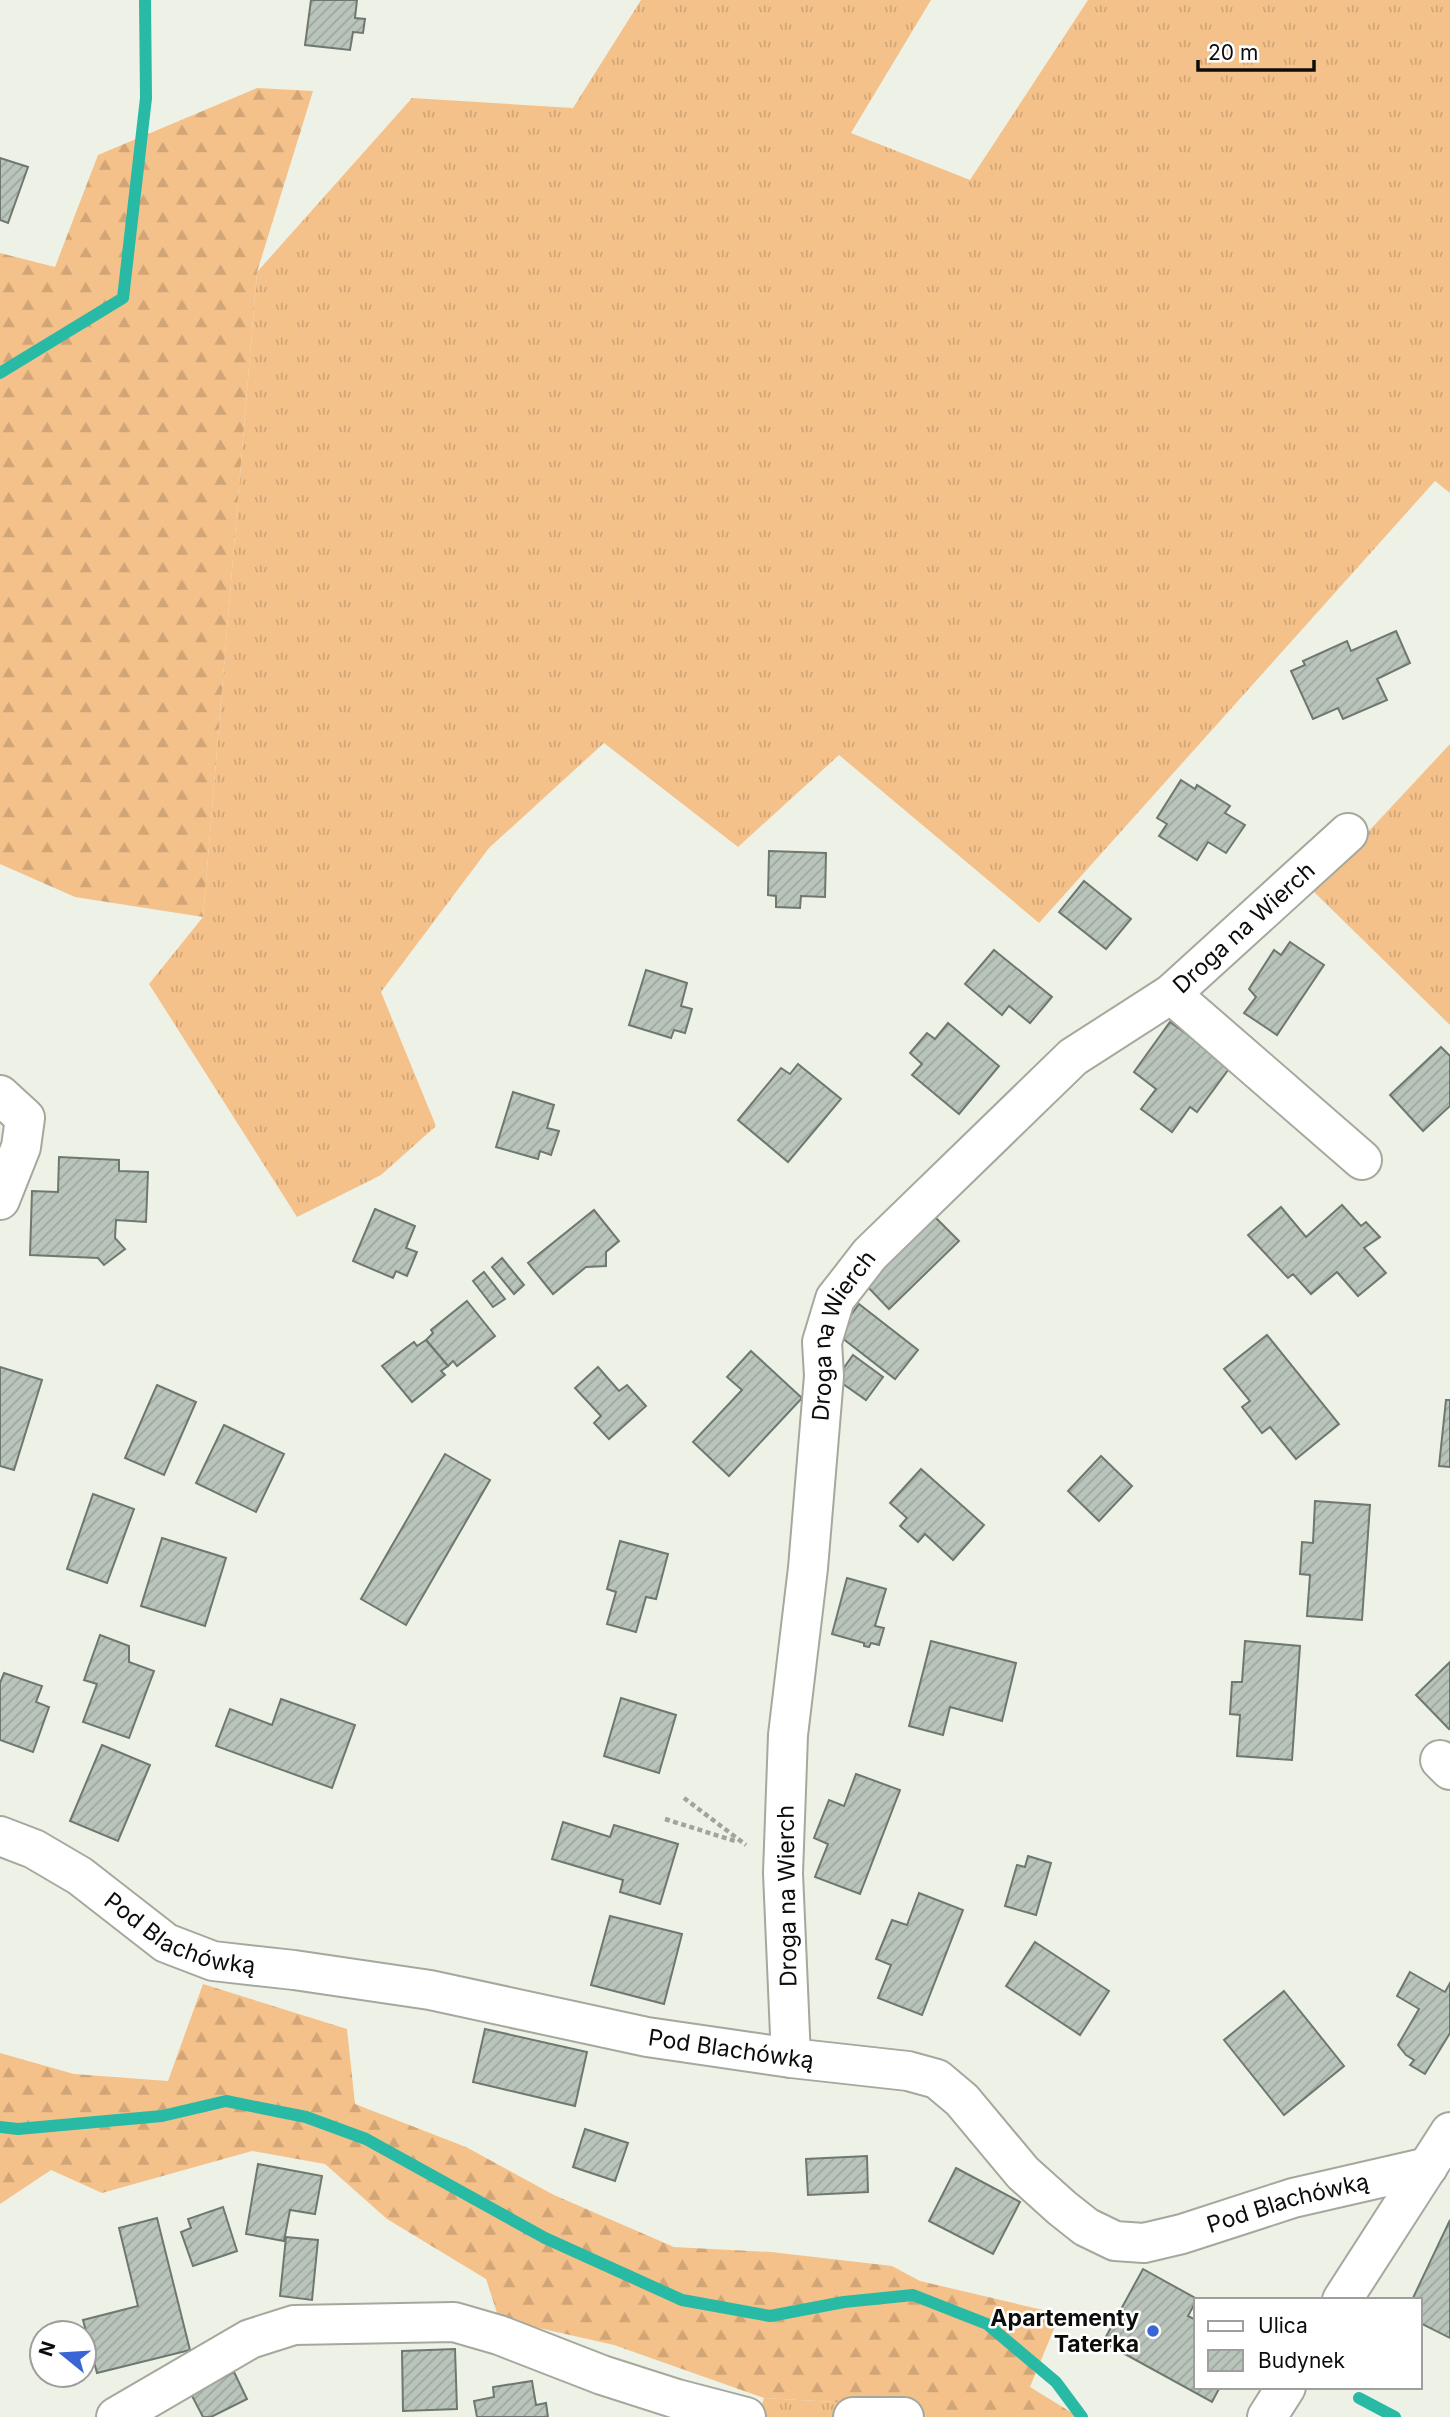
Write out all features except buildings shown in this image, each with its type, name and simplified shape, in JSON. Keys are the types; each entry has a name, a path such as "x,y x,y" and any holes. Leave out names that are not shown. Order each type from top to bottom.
{"street":[{"name":"Droga na Wierch","path":"791,2058 783,1873 788,1735 809,1554 824,1376 822,1342 835,1299 870,1254 1073,1057 1171,994 1349,833"},
{"path":"1171,994 1362,1160"},
{"path":"0,1095 24,1118 21,1147 0,1200"},
{"name":"Pod Blachówką","path":"0,1836 34,1849 80,1876 166,1943 213,1961 430,1990 647,2037 791,2058 908,2071 937,2080 962,2101 1023,2173 1086,2227 1115,2241 1144,2243 1157,2240 1293,2198 1427,2167"},
{"path":"1343,2298 1450,2133"},
{"path":"116,2417 250,2339 294,2325 454,2322 499,2334 602,2375 746,2417"},
{"path":"1267,2417 1285,2389"},
{"path":"853,2417 904,2417"}],"path":[{"path":"684,1798 783,1873"},
{"path":"665,1819 743,1843"}],"green space":[{"path":"641,0 931,0 851,133 970,180 1088,0 1450,0 1450,493 1435,481 1039,923 839,755 738,847 604,743 489,848 381,992 436,1126 381,1175 297,1217 149,984 203,917 257,272 412,98 573,108"},
{"path":"257,88 313,91 257,272 203,917 75,897 0,864 0,253 55,267 98,155"},
{"path":"1450,744 1450,1025 1313,891"},
{"path":"203,1984 347,2029 355,2104 466,2147 554,2195 674,2247 771,2252 892,2266 920,2281 1060,2314 1030,2387 1079,2417 926,2417 924,2407 764,2398 614,2345 499,2319 486,2279 387,2219 325,2164 252,2151 102,2193 51,2170 0,2204 0,2053 74,2074 168,2081"},
{"path":"764,2398 925,2407 926,2417 758,2417"}],"waterway":[{"path":"0,373 123,298 146,98 145,0"},
{"path":"0,2127 18,2129 162,2116 226,2101 306,2117 366,2139 545,2238 682,2300 770,2316 844,2302 913,2295 987,2324 1056,2382 1082,2417"},
{"path":"1359,2398 1395,2417"}],"place":[{"name":"Apartementy Taterka","path":"1153,2331"}]}
